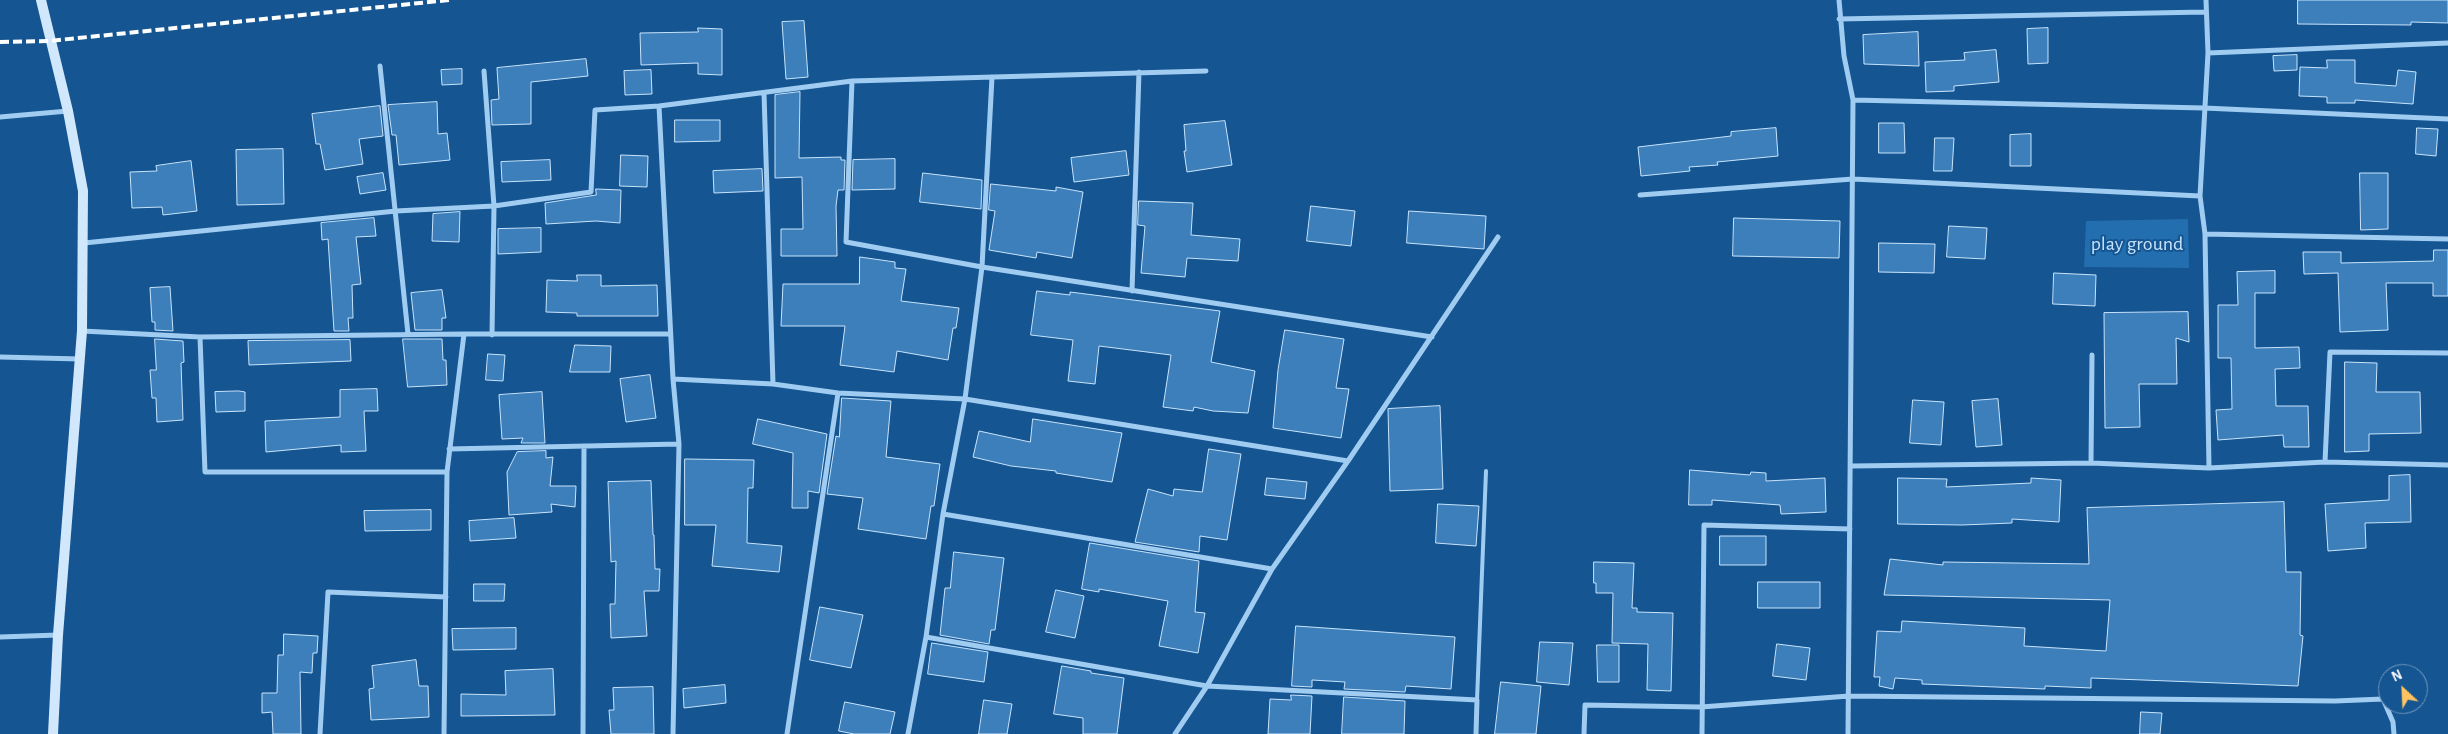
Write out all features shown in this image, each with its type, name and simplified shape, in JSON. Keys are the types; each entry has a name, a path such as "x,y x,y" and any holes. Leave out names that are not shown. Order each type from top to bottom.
{"street":[{"path":"41,0 68,111 83,191 84,243 82,331 58,635 53,734"},
{"path":"1839,0 1839,19 1853,100 1852,466 1848,734"},
{"path":"2206,0 2208,53 2200,196 2205,234 2209,468"},
{"path":"1839,19 2205,12"},
{"path":"2208,53 2448,43"},
{"path":"380,66 408,334"},
{"path":"484,71 494,206 492,335"},
{"path":"84,243 396,211 494,206 591,192 595,110 659,106 852,81 1206,71"},
{"path":"1132,291 1139,72"},
{"path":"908,734 926,637 943,514 965,399 982,268 992,77"},
{"path":"852,81 846,242 982,268 1432,337"},
{"path":"764,92 773,384"},
{"path":"1853,100 2204,108 2448,118"},
{"path":"659,106 670,334 678,444 673,734"},
{"path":"0,117 68,111"},
{"path":"1640,195 1853,179 2200,196"},
{"path":"2205,234 2448,239"},
{"path":"1175,734 1207,686 1272,569 1348,461 1498,237"},
{"path":"82,331 200,337 408,334 670,334"},
{"path":"444,734 447,472 464,334"},
{"path":"200,337 205,472 447,472"},
{"path":"2325,462 2330,352 2448,353"},
{"path":"2091,464 2092,354"},
{"path":"0,357 80,359"},
{"path":"673,379 773,384 838,393 965,399 1348,461"},
{"path":"787,734 838,393"},
{"path":"449,450 678,444"},
{"path":"584,446 584,734"},
{"path":"1852,466 2091,464 2209,468 2325,462 2448,465"},
{"path":"943,514 1272,569"},
{"path":"1702,734 1704,525 1850,529"},
{"path":"320,734 328,592 446,597"},
{"path":"0,637 58,635"},
{"path":"926,637 1207,686 1478,700 1476,734"},
{"path":"1584,734 1585,706 1701,707 1849,696 2335,701 2383,699 2393,722 2394,734"}],"lane":[{"path":"1478,700 1486,470"}],"green space":[{"name":"play ground","path":"2188,219 2189,268 2084,267 2086,221"}],"building":[{"path":"2298,0 2448,0 2448,23 2411,22 2411,25 2298,24"},
{"path":"804,21 808,77 786,79 782,22"},
{"path":"698,28 722,29 722,75 698,74 698,63 641,65 640,33 698,32"},
{"path":"2048,28 2048,63 2028,64 2027,29"},
{"path":"1918,32 1919,66 1864,64 1863,35"},
{"path":"1996,50 1999,82 1954,86 1954,91 1926,92 1925,62 1965,60 1964,53"},
{"path":"2297,55 2297,70 2274,71 2273,56"},
{"path":"586,59 588,76 531,82 531,124 492,125 491,100 499,99 497,68"},
{"path":"2327,60 2355,60 2355,83 2396,86 2398,70 2416,72 2413,104 2355,100 2355,103 2327,103 2327,97 2299,96 2300,67 2327,68"},
{"path":"462,69 462,84 442,85 441,70"},
{"path":"651,70 652,94 625,95 624,71"},
{"path":"800,92 799,158 841,157 841,160 845,160 844,190 838,190 836,206 837,256 781,256 781,229 803,229 802,177 775,178 775,95"},
{"path":"437,102 438,134 447,133 450,160 399,165 396,135 392,135 388,105"},
{"path":"380,106 383,136 359,139 363,164 325,170 320,144 316,144 312,114"},
{"path":"675,120 720,120 720,141 675,142"},
{"path":"1225,121 1232,165 1187,172 1184,151 1186,151 1184,125"},
{"path":"1879,123 1904,123 1905,153 1879,153"},
{"path":"1776,128 1778,156 1717,162 1718,165 1689,167 1690,171 1641,176 1638,147 1731,136 1731,132"},
{"path":"2417,128 2438,129 2436,156 2416,154"},
{"path":"2031,134 2031,166 2010,166 2010,135"},
{"path":"1935,138 1954,138 1952,171 1934,171"},
{"path":"283,149 284,204 237,205 236,150"},
{"path":"1126,151 1129,175 1074,182 1071,158"},
{"path":"621,155 648,156 647,187 620,186"},
{"path":"895,159 895,189 852,190 853,160"},
{"path":"550,160 551,180 502,182 501,162"},
{"path":"191,161 197,211 163,215 162,207 132,208 130,172 157,171 156,166"},
{"path":"762,169 763,191 714,193 713,171"},
{"path":"383,173 386,190 360,194 357,177"},
{"path":"923,173 982,180 981,209 920,202"},
{"path":"2360,173 2388,173 2388,229 2361,230"},
{"path":"991,184 1056,191 1056,187 1083,192 1072,258 1037,252 1036,258 989,250 995,211 989,210"},
{"path":"596,189 621,190 620,223 596,221 546,224 545,203 596,195"},
{"path":"1139,201 1193,203 1191,235 1240,239 1238,261 1187,258 1185,277 1141,273 1145,226 1138,225"},
{"path":"1311,206 1355,211 1351,246 1307,241"},
{"path":"1409,211 1486,216 1484,249 1407,243"},
{"path":"460,212 459,242 432,241 433,214"},
{"path":"374,218 376,236 356,237 361,284 352,285 353,318 348,318 349,331 334,331 328,239 322,240 321,223"},
{"path":"1734,218 1840,221 1839,258 1733,256"},
{"path":"1949,226 1987,228 1985,259 1947,257"},
{"path":"541,228 541,252 498,254 498,229"},
{"path":"1879,243 1935,244 1934,273 1879,272"},
{"path":"2434,250 2448,250 2448,296 2433,296 2433,283 2386,283 2388,330 2340,332 2338,273 2304,274 2303,252 2341,252 2341,263 2433,261"},
{"path":"860,257 895,262 895,268 906,269 901,301 959,308 956,328 953,328 948,360 897,351 894,372 840,365 845,326 781,326 783,284 859,284"},
{"path":"2275,271 2275,293 2255,293 2255,348 2299,347 2300,368 2275,369 2276,406 2308,406 2309,447 2284,447 2283,435 2218,440 2216,410 2232,409 2231,358 2218,358 2218,305 2238,305 2237,272"},
{"path":"2054,273 2096,275 2095,306 2053,304"},
{"path":"577,275 601,275 601,286 657,285 658,316 577,316 577,313 546,312 547,280 577,281"},
{"path":"170,287 173,331 155,330 155,322 152,322 150,288"},
{"path":"442,290 446,318 442,318 442,330 415,330 411,293"},
{"path":"1037,291 1070,295 1070,292 1220,311 1211,362 1255,371 1248,413 1213,411 1194,407 1193,411 1163,407 1171,355 1099,346 1095,384 1068,381 1073,340 1031,335"},
{"path":"2188,312 2189,342 2176,338 2177,384 2139,384 2140,427 2105,428 2104,313"},
{"path":"1285,330 1344,339 1336,388 1349,389 1341,438 1273,428 1278,370"},
{"path":"155,339 183,341 184,362 181,363 183,420 157,422 156,398 152,398 150,370 156,370"},
{"path":"403,339 442,339 443,360 446,360 447,385 408,387"},
{"path":"350,340 351,361 249,365 248,341"},
{"path":"575,345 611,346 610,372 570,372"},
{"path":"488,354 505,355 503,381 486,380"},
{"path":"2345,362 2377,363 2376,392 2420,392 2421,433 2369,434 2369,451 2345,452"},
{"path":"650,375 656,418 626,422 620,379"},
{"path":"377,389 378,411 364,411 366,451 341,452 341,445 266,452 265,421 340,417 340,390"},
{"path":"215,392 245,392 245,411 216,412"},
{"path":"542,392 545,443 521,443 523,438 502,439 499,395"},
{"path":"842,398 891,401 886,457 940,464 934,506 931,506 926,539 858,529 863,498 827,494 836,436 839,437"},
{"path":"1998,399 2002,445 1976,447 1972,401"},
{"path":"1913,400 1944,402 1941,445 1910,443"},
{"path":"1440,406 1443,489 1390,491 1388,409"},
{"path":"758,419 827,434 819,493 808,491 808,508 792,508 793,453 753,444"},
{"path":"1033,419 1122,433 1112,482 1056,473 1056,471 1011,466 973,457 979,431 1030,442"},
{"path":"1209,449 1241,454 1227,540 1200,536 1199,552 1135,542 1148,489 1173,496 1174,489 1202,492"},
{"path":"546,451 546,458 553,457 550,486 576,486 575,507 551,504 552,512 509,515 507,472 517,452"},
{"path":"685,459 754,460 753,488 748,488 747,543 782,546 779,572 712,566 716,525 685,525"},
{"path":"1690,470 1750,475 1751,472 1766,473 1766,481 1825,478 1826,512 1781,514 1780,505 1712,500 1712,505 1689,505"},
{"path":"2410,475 2411,522 2365,523 2366,548 2328,551 2325,504 2389,500 2389,476"},
{"path":"1267,478 1307,482 1305,499 1265,495"},
{"path":"1898,478 1947,479 1946,487 2031,483 2031,478 2061,480 2059,522 2012,519 2012,523 1962,525 1898,524"},
{"path":"651,481 655,569 660,569 659,591 644,591 647,636 611,638 610,604 615,604 616,561 611,562 608,482"},
{"path":"2284,502 2286,572 2301,572 2300,635 2303,636 2298,686 2091,678 2091,688 2045,686 2045,689 1922,684 1922,680 1895,678 1893,689 1879,686 1880,677 1874,677 1877,631 1901,632 1902,621 2025,628 2024,646 2106,651 2110,600 1884,595 1890,559 1943,565 1943,562 2089,564 2087,508"},
{"path":"1438,504 1479,506 1476,546 1436,543"},
{"path":"431,510 431,530 365,531 364,511"},
{"path":"514,518 516,538 470,541 469,521"},
{"path":"1720,536 1766,536 1766,565 1720,565"},
{"path":"1090,543 1199,561 1195,612 1205,613 1198,653 1159,646 1168,601 1099,589 1099,592 1082,589"},
{"path":"954,552 1004,558 995,630 991,630 989,644 940,635 945,588 950,588"},
{"path":"1594,562 1634,563 1632,608 1637,608 1637,612 1673,613 1671,691 1647,690 1648,644 1612,643 1613,593 1596,593"},
{"path":"1758,582 1820,582 1820,608 1758,608"},
{"path":"474,584 505,584 504,601 474,601"},
{"path":"1056,590 1084,596 1075,638 1046,632"},
{"path":"820,607 863,615 851,668 810,660"},
{"path":"1296,626 1455,637 1451,689 1406,686 1405,692 1344,689 1345,682 1312,680 1312,687 1292,686"},
{"path":"516,628 516,649 453,650 452,629"},
{"path":"284,634 318,636 317,653 313,653 312,673 300,672 301,734 273,734 272,712 262,713 262,693 277,693 278,655 283,655"},
{"path":"1540,642 1573,643 1569,685 1537,682"},
{"path":"932,643 988,652 984,682 928,674"},
{"path":"1777,644 1810,648 1806,680 1773,676"},
{"path":"1597,645 1619,645 1619,682 1598,682"},
{"path":"416,660 419,686 428,686 429,717 371,720 369,689 374,688 372,666"},
{"path":"1062,666 1124,678 1117,734 1083,734 1083,718 1054,714"},
{"path":"553,669 555,715 461,716 461,694 506,695 505,671"},
{"path":"1501,682 1541,686 1536,734 1495,734"},
{"path":"725,685 726,703 684,708 683,689"},
{"path":"653,687 654,734 611,734 609,710 614,710 613,688"},
{"path":"1291,695 1312,696 1310,734 1268,734 1270,699 1291,700"},
{"path":"1344,697 1405,701 1404,734 1342,734"},
{"path":"984,700 1012,704 1007,734 979,734"},
{"path":"845,702 895,712 890,734 854,734 839,731"},
{"path":"2141,712 2162,713 2160,734 2140,734"}],"railway":[{"path":"0,42 49,41 449,0"}]}
